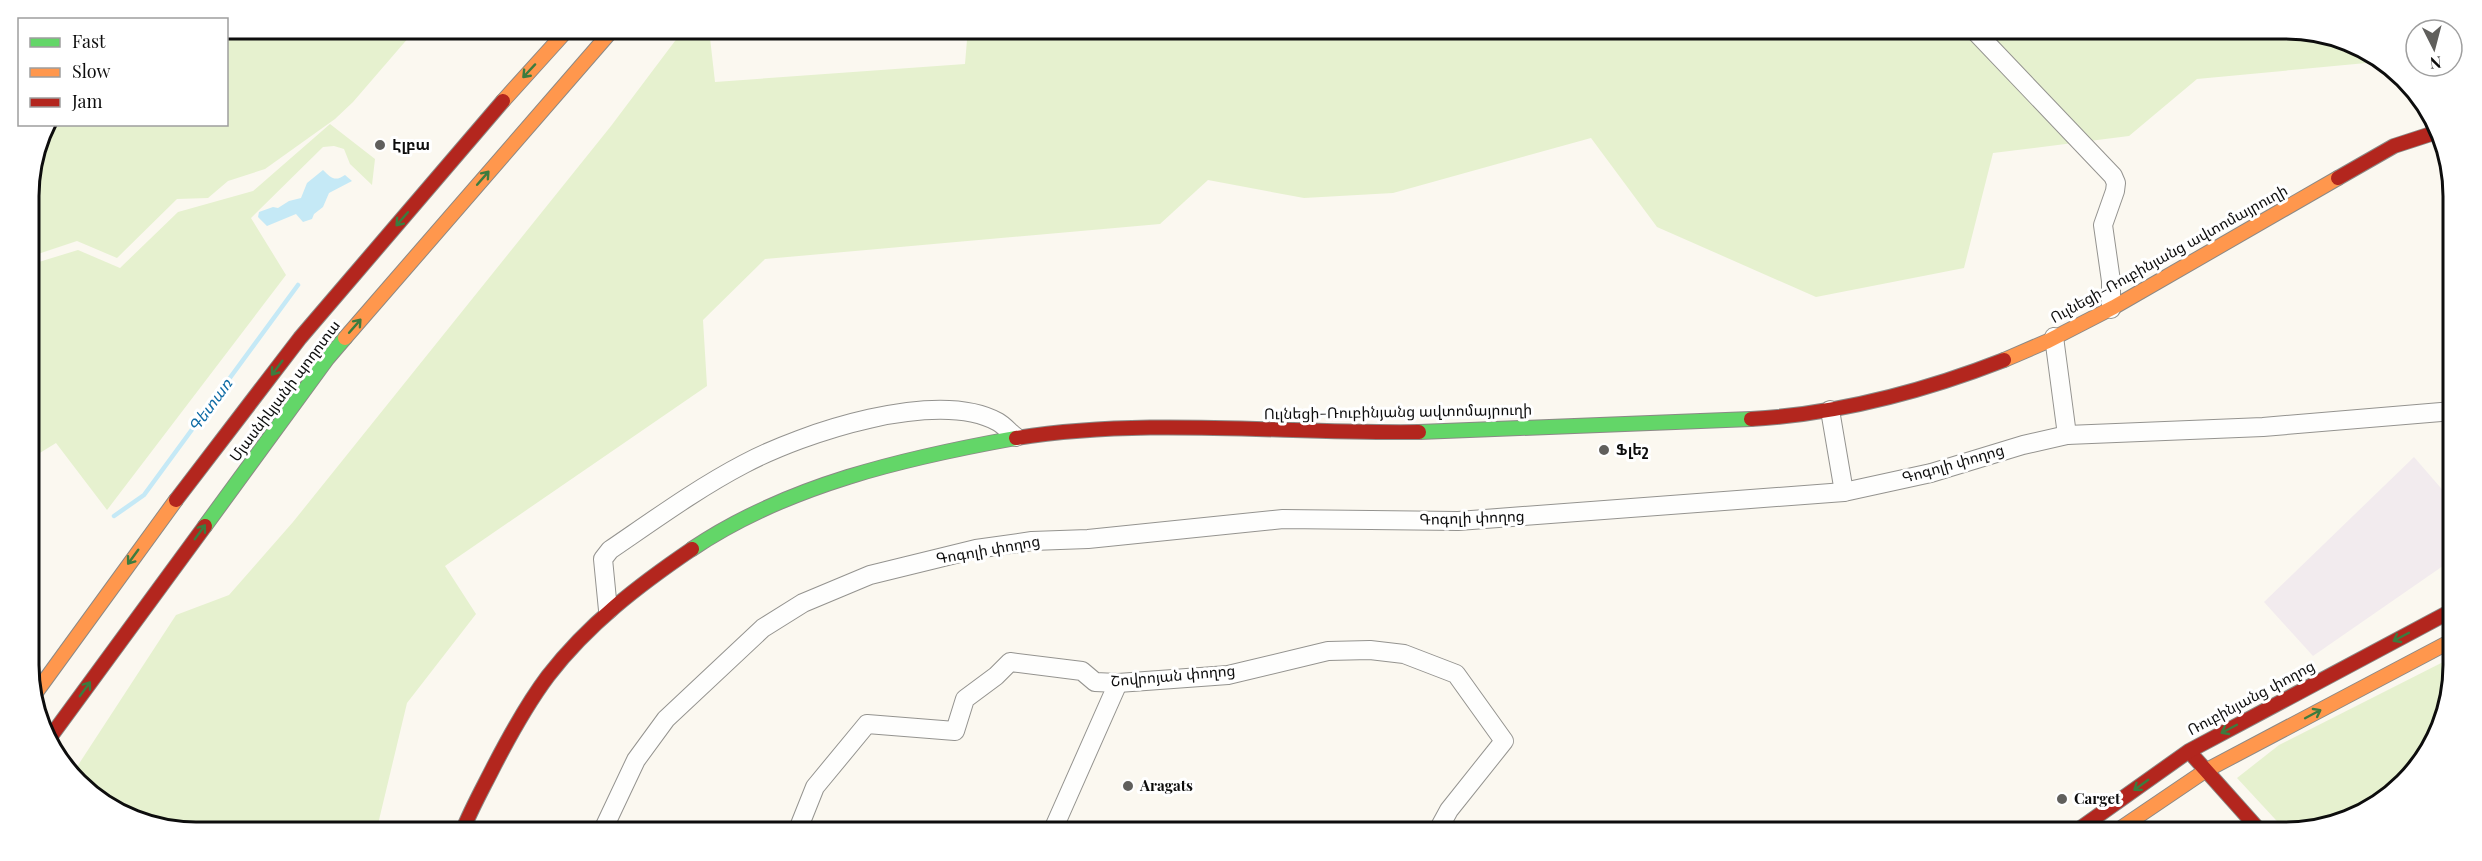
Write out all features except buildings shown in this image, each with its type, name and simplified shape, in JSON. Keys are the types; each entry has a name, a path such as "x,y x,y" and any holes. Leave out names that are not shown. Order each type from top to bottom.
{"main road":[{"name":"Մյասնիկյանի պողոտա","path":"40,687 134,556 300,338 512,90 559,39"},
{"name":"Մյասնիկյանի պողոտա","path":"54,732 327,358 604,39"},
{"name":"Ուլնեցի-Ռուբինյանց ավտոմայրուղի","path":"466,822 531,700 560,660 608,610 698,544 760,510 823,485 873,468 1016,437 1092,429 1144,426 1320,432 1438,431 1739,418 1830,410 1947,380 1995,363 2055,337 2111,309 2394,146 2430,134"},
{"name":"Ռուբինյանց փողոց","path":"2089,822 2189,751 2443,615"},
{"path":"2130,822 2205,771 2443,645"},
{"path":"2189,751 2252,822"}],"street":[{"path":"1982,39 2113,176 2115,191 2103,225 2111,281 2111,309"},
{"path":"2055,337 2067,435"},
{"path":"608,610 603,560 610,550 690,496 745,464 806,436 885,415 939,410 974,413 999,423 1016,437"},
{"path":"1830,410 1844,492"},
{"name":"Գոգոլի փողոց","path":"607,822 636,760 666,719 763,628 803,603 870,575 976,549 1032,541 1088,538 1283,519 1458,521 1844,492 1931,473 2023,445 2067,435 2263,427 2443,412"},
{"name":"Շովրոյան փողոց","path":"801,822 815,786 867,724 955,731 965,699 996,676 1010,662 1082,671 1095,682 1118,683 1228,675 1329,651 1370,650 1404,654 1456,674 1503,741 1449,810 1442,822"},
{"path":"1056,822 1118,683"}],"shaded area":[{"path":"2414,457 2443,490 2443,566 2313,656 2264,602"}],"green space":[{"path":"228,39 407,39 353,102 335,119 265,169 228,181 208,198 177,199 117,258 77,241 39,254 39,185 44,155 55,126 228,126"},
{"path":"676,39 710,39 715,82 965,64 967,39 2286,39 2327,44 2369,63 2197,79 2129,136 1993,153 1964,268 1816,297 1657,227 1591,138 1393,193 1304,198 1208,180 1160,224 765,259 703,320 707,386 445,566 476,614 407,703 379,822 175,821 155,817 117,801 100,790 78,769 77,767 176,615 229,595 293,522 611,126"},
{"path":"330,124 375,159 372,185 350,164 344,149 334,146 323,147 251,218 286,275 107,510 56,443 39,453 39,262 78,250 120,268 178,212 253,191"},
{"path":"2443,662 2438,706 2427,735 2404,769 2382,790 2365,801 2327,817 2297,822 2278,822 2237,778 2279,745"}],"water":[{"path":"323,170 333,178 345,175 352,181 329,193 323,207 314,214 312,219 303,222 296,214 267,226 258,217 259,212 273,207 278,208 289,201 301,198 307,183"}],"waterway":[{"name":"Գետառ","path":"114,516 144,495 298,285"}],"traffic: fast":[{"path":"205,526 327,359 345,338"},
{"path":"1419,432 1751,419"},
{"path":"692,549 767,507 807,491 890,465 1016,438"}],"traffic: slow":[{"path":"503,101 559,39"},
{"path":"345,338 604,39"},
{"path":"2004,360 2048,341 2114,307 2338,178"},
{"path":"40,687 176,500"},
{"path":"2130,822 2205,771 2443,645"}],"traffic: jam":[{"path":"176,500 300,338 503,101"},
{"path":"2338,178 2394,146 2430,134"},
{"path":"1751,419 1816,412 1879,400 1942,382 2004,360"},
{"path":"1016,438 1117,428 1167,427 1419,432"},
{"path":"54,732 205,526"},
{"path":"467,822 513,731 533,698 563,657 615,606 692,549"},
{"path":"2089,822 2189,751 2443,615"},
{"path":"2194,757 2252,822"}],"place":[{"name":"Էլբա","path":"380,145"},
{"name":"Ֆլեշ","path":"1604,450"},
{"name":"Aragats","path":"1128,786"},
{"name":"Carget","path":"2062,799"}]}
